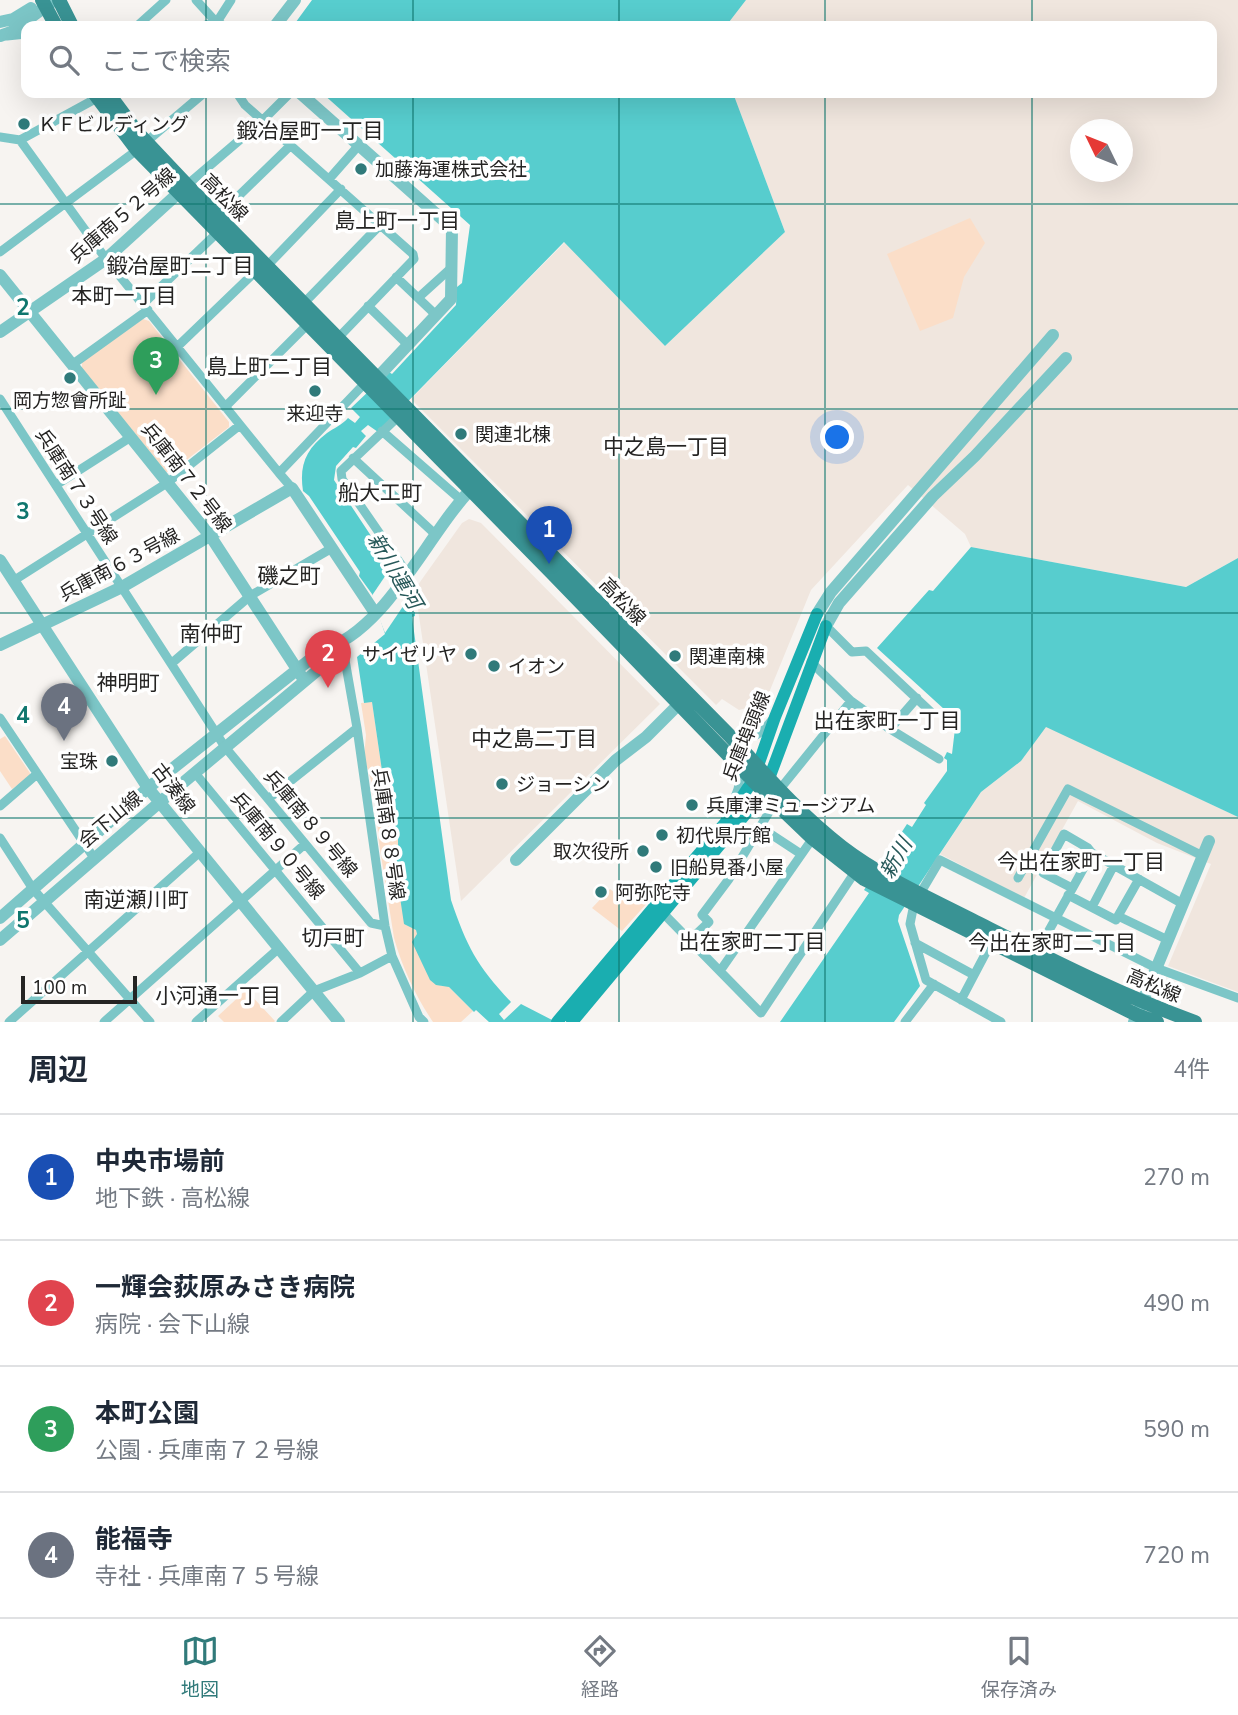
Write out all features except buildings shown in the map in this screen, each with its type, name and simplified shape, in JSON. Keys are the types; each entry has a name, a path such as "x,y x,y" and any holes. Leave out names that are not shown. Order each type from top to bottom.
{"main road":[{"path":"48,1 54,21"},
{"path":"48,1 67,21"},
{"name":"高松線","path":"107,98 141,146 183,189 218,232 304,303 338,338 373,383 469,490 684,699 742,767 756,774"},
{"name":"高松線","path":"183,189 218,216 308,324 373,383"},
{"name":"兵庫埠頭線","path":"659,909 725,823 756,774 775,717 817,614"},
{"name":"兵庫埠頭線","path":"563,1021 659,909 772,790 811,662 826,626"},
{"name":"高松線","path":"684,699 729,735 756,774 816,833 842,847 864,873 1037,952 1138,1013 1195,1022"},
{"name":"高松線","path":"915,898 991,943 1157,1022"}],"street":[{"path":"143,21 166,0"},
{"path":"196,0 214,21"},
{"path":"220,21 232,0"},
{"path":"279,21 295,0"},
{"path":"0,22 48,1"},
{"path":"21,21 48,1"},
{"path":"1,36 21,21"},
{"path":"1,36 21,34"},
{"path":"0,136 20,140 99,98"},
{"path":"0,252 141,146 198,98"},
{"path":"241,98 413,254 414,259 338,338"},
{"name":"兵庫南５２号線","path":"0,332 106,259 285,98"},
{"path":"279,473 373,383 451,299 452,228 306,98"},
{"path":"20,140 106,259 279,473 376,612"},
{"path":"218,216 291,145"},
{"path":"330,178 359,145"},
{"path":"177,347 341,188"},
{"path":"304,303 381,224"},
{"path":"73,364 145,307 218,232"},
{"path":"418,298 450,269"},
{"name":"兵庫南７２号線","path":"0,275 211,537 300,675"},
{"path":"397,277 436,315"},
{"path":"368,306 408,345"},
{"path":"225,407 308,324"},
{"path":"817,614 849,571 1054,335"},
{"path":"932,713 866,651 852,652 826,626 839,603 933,496 975,456 1066,358"},
{"name":"兵庫南７３号線","path":"0,399 216,733"},
{"path":"399,412 341,471 342,479 405,576"},
{"path":"7,579 87,534 167,483 240,425"},
{"path":"382,431 469,490"},
{"path":"56,485 131,437"},
{"path":"353,458 435,534"},
{"name":"兵庫南６３号線","path":"0,645 121,587 290,489"},
{"name":"会下山線","path":"0,940 225,747 300,675 322,650 338,645 376,612 469,490"},
{"path":"172,663 250,596 332,548"},
{"name":"古湊線","path":"0,561 7,579 43,625 148,788 339,1022"},
{"name":"兵庫南８８号線","path":"338,645 345,660 357,728 385,926 392,956 419,1017 424,1022"},
{"path":"811,662 851,701 939,759"},
{"name":"会下山線","path":"0,918 148,788 216,733 300,675"},
{"path":"890,729 917,698"},
{"path":"516,860 616,760 646,737 684,699"},
{"path":"690,940 709,922 702,915 729,879 760,827 772,790 851,701"},
{"path":"729,735 743,739 753,738 775,717"},
{"path":"0,718 94,858"},
{"path":"268,799 357,728"},
{"name":"兵庫南８９号線","path":"216,733 371,923 385,926"},
{"path":"725,823 738,789 742,767"},
{"name":"兵庫南９０号線","path":"195,773 360,973"},
{"path":"0,806 37,774"},
{"path":"1018,878 1068,789 1203,856"},
{"path":"760,827 801,854"},
{"path":"720,971 816,833"},
{"path":"1139,879 1116,920 1043,873 1063,834 1183,904"},
{"path":"0,838 33,889 150,1022"},
{"path":"1138,1013 1209,841"},
{"path":"104,1022 305,844"},
{"path":"9,1022 200,852"},
{"path":"1037,952 1092,853"},
{"path":"1001,1022 926,980 910,923 915,898 940,860 1156,968 1238,998"},
{"path":"1092,907 1114,865"},
{"path":"659,909 761,1013 864,873"},
{"path":"1118,916 1168,940"},
{"path":"915,943 974,975"},
{"path":"961,1000 991,943"},
{"path":"195,1022 278,949"},
{"path":"281,1022 314,991 360,973 392,956"},
{"path":"905,1022 934,984"}],"shaded area":[{"path":"746,0 1238,0 1238,558 1186,587 971,547 965,534 908,485 811,590 768,695 761,704 739,710 722,699 716,705 411,399 565,242 665,346 785,232 735,98 1217,98 1217,21 730,21"},
{"path":"970,218 985,243 964,277 953,318 920,331 887,254"},
{"path":"143,319 149,321 229,422 229,427 171,472 166,472 82,368 82,361"},
{"path":"469,519 481,523 660,704 461,901 415,589 462,523"},
{"path":"372,702 388,812 398,833 398,848 417,934 441,986 448,986 473,1011 461,1022 433,1022 410,982 394,938 379,843 374,790 364,757 366,735 361,703"},
{"path":"1046,726 1238,817 1238,992 1168,966 1211,864 1157,843 1078,801 1024,898 940,854 981,792 1021,761"},
{"path":"5,736 30,773 30,777 12,789 0,771 0,739"},
{"path":"632,884 642,898 649,901 622,931 592,908 610,889 620,897"},
{"path":"246,990 274,1022 224,1022 218,1016"}],"water":[{"path":"312,0 746,0 730,21 297,21"},
{"name":"新川運河","path":"328,98 735,98 785,232 665,346 564,242 378,432 368,425 361,431 366,436 336,466 334,480 387,560 392,558 411,594 410,612 415,612 412,617 451,900 462,931 481,966 511,1002 499,1014 504,1020 521,1004 556,1022 489,1022 476,1010 474,1012 449,987 436,985 430,980 412,942 417,934 416,930 404,924 394,857 398,848 398,832 388,812 372,702 364,703 357,657 385,634 372,594 359,576 360,572 303,491 303,465 314,445 348,418 355,423 360,417 351,408 389,372 392,374 456,305 457,287 462,283 470,225"},
{"name":"新川","path":"971,547 1186,587 1238,558 1238,817 1046,727 1021,761 981,792 899,915 898,921 920,986 894,1022 780,1022 869,893 864,890 907,824 912,827 926,805 924,803 947,771 947,760 944,758 947,752 952,754 956,720 877,648 929,590 933,591"}],"pier":[{"path":"394,563 412,593 385,633 371,597"}],"place":[{"name":"ＫＦビルディング","path":"24,124"},
{"name":"加藤海運株式会社","path":"361,169"},
{"name":"岡方惣會所趾","path":"70,378"},
{"name":"来迎寺","path":"315,391"},
{"name":"本町公園","path":"156,395"},
{"name":"関連北棟","path":"461,434"},
{"name":"中央市場前","path":"549,564"},
{"name":"サイゼリヤ","path":"471,654"},
{"name":"関連南棟","path":"675,656"},
{"name":"イオン","path":"494,666"},
{"name":"一輝会荻原みさき病院","path":"328,688"},
{"name":"能福寺","path":"64,741"},
{"name":"宝珠","path":"112,761"},
{"name":"ジョーシン","path":"502,784"},
{"name":"兵庫津ミュージアム","path":"692,805"},
{"name":"初代県庁館","path":"662,835"},
{"name":"取次役所","path":"643,851"},
{"name":"旧船見番小屋","path":"656,867"},
{"name":"阿弥陀寺","path":"601,892"}],"district":[{"name":"鍛冶屋町一丁目","path":"310,131"},
{"name":"島上町一丁目","path":"397,221"},
{"name":"鍛冶屋町二丁目","path":"180,266"},
{"name":"本町一丁目","path":"124,296"},
{"name":"島上町二丁目","path":"269,367"},
{"name":"中之島一丁目","path":"666,447"},
{"name":"船大工町","path":"380,493"},
{"name":"磯之町","path":"289,576"},
{"name":"南仲町","path":"211,634"},
{"name":"神明町","path":"128,683"},
{"name":"出在家町一丁目","path":"887,721"},
{"name":"中之島二丁目","path":"534,739"},
{"name":"今出在家町一丁目","path":"1081,862"},
{"name":"南逆瀬川町","path":"136,900"},
{"name":"切戸町","path":"333,938"},
{"name":"出在家町二丁目","path":"752,942"},
{"name":"今出在家町二丁目","path":"1052,943"},
{"name":"小河通一丁目","path":"218,996"}]}
